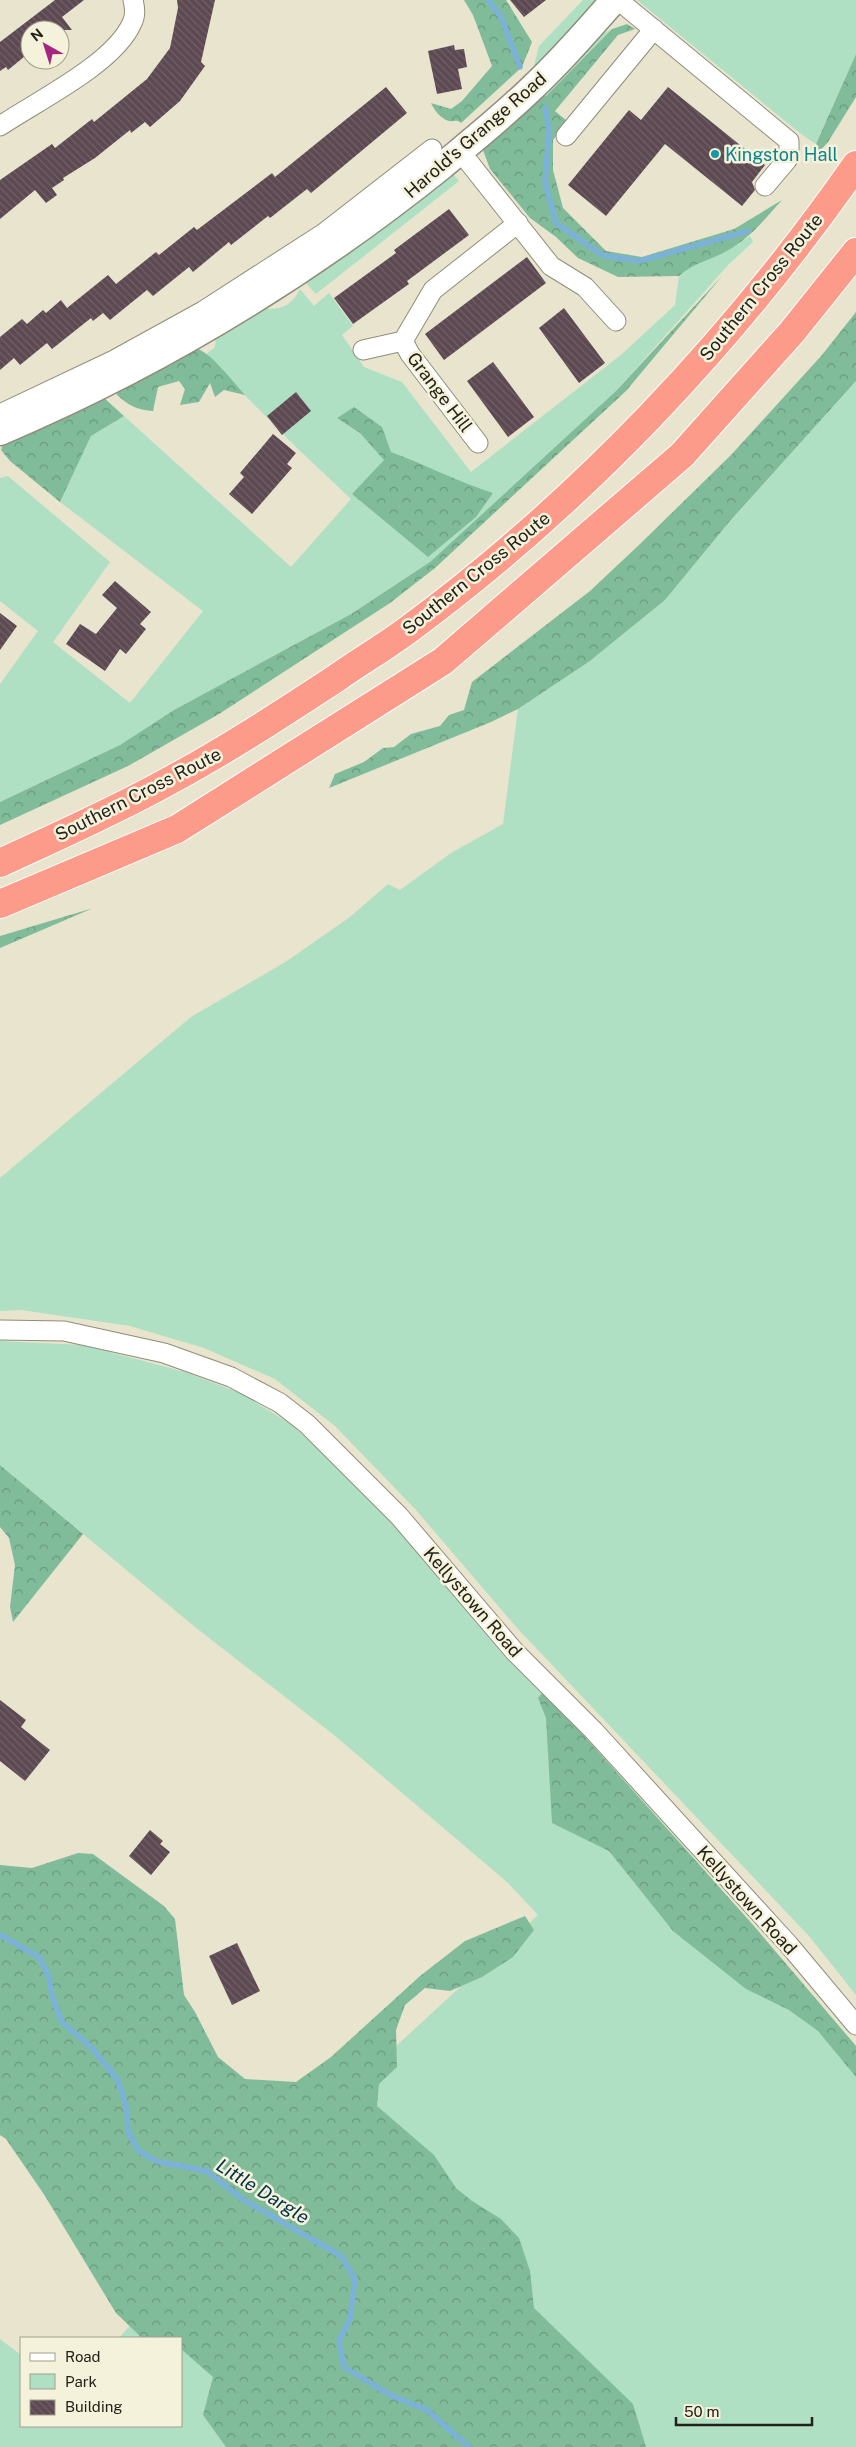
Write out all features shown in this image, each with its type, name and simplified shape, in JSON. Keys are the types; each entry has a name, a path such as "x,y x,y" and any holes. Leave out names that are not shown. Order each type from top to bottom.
{"highway":[{"name":"Southern Cross Route","path":"0,863 165,784 242,739 408,630 473,580 558,505 680,386 772,279 856,165"},
{"path":"0,904 177,828 442,661 682,455 774,352 856,252"},
{"path":"774,352 810,335 856,278"}],"street":[{"path":"0,126 81,75 115,46 133,21 135,10 133,0"},
{"path":"616,0 654,29 789,142 787,160 765,186"},
{"name":"Harold's Grange Road","path":"0,432 28,411 117,367 207,317 288,267 460,151 531,89 616,0"},
{"path":"566,136 654,29"},
{"name":"Harold's Grange Road","path":"366,213 432,149"},
{"path":"460,151 551,266 585,287 616,321"},
{"name":"Grange Hill","path":"364,350 403,341 433,290 518,223"},
{"name":"Grange Hill","path":"403,341 410,354 478,443"},
{"name":"Harold's Grange Road","path":"0,414 28,411"},
{"name":"Kellystown Road","path":"0,1330 64,1331 164,1353 231,1378 280,1403 307,1424 399,1516 515,1652 594,1731 789,1945 856,2025"}],"green space":[{"path":"464,0 506,0 532,42 522,67 461,123 443,118 431,103 451,109 462,101 492,66 473,15"},
{"path":"583,0 603,0 551,57 477,124 469,126 533,70 539,46"},
{"path":"637,0 856,0 856,54 816,144 801,134"},
{"path":"627,24 635,29 618,35 555,111 567,121 553,140 553,170 563,208 606,251 642,257 734,229 782,200 757,228 736,246 690,268 679,276 618,277 578,258 556,237 530,218 490,169 483,150 543,93 546,96 612,29"},
{"path":"612,29 545,96 543,93 483,150 485,143 597,37"},
{"path":"856,54 856,97 828,142 818,153 816,144"},
{"path":"452,173 459,181 316,294 302,279"},
{"path":"750,236 753,242 729,264 616,391 430,562 351,614 174,710 120,745 0,802 0,684 38,631 0,601 0,478 8,476 110,562 53,642 130,703 203,611 60,502 91,436 124,416 291,567 351,499 297,448 205,355 215,347 216,336 259,308 273,309 288,304 300,289 314,306 329,293 353,326 342,335 364,367 402,382 471,472 622,354 675,305 679,276 689,267 726,252"},
{"path":"723,275 626,391 435,568 390,603 219,714 128,766 0,825 0,802 120,745 174,710 351,614 430,562 616,391"},
{"path":"856,312 856,381 730,521 665,600 590,661 518,709 491,722 329,788 335,774 364,762 383,748 394,747 411,734 440,726 449,715 464,710 472,682 590,591 640,544 732,454 822,355"},
{"path":"195,348 201,350 214,361 245,395 224,390 215,397 210,383 199,402 180,405 185,389 179,381 158,387 153,411 133,406 117,395 116,389"},
{"path":"856,381 856,1995 809,1936 518,1629 416,1510 335,1426 275,1379 204,1348 130,1326 21,1310 0,1311 0,1178 191,1017 287,961 350,917 388,884 400,890 451,853 503,824 518,709 590,661 665,600 730,521"},
{"path":"103,397 124,416 91,436 60,502 10,461 1,450 4,441"},
{"path":"354,407 382,427 391,452 493,493 476,517 428,557 352,494 384,460 360,433 337,418"},
{"path":"91,909 0,948 0,936"},
{"path":"0,1341 83,1345 185,1372 240,1393 291,1424 352,1481 407,1539 490,1638 531,1677 694,1858 856,2046 856,2447 0,2447 0,2339 20,2354 20,2427 182,2427 182,2337 120,2337 288,2146 538,1915 507,1882 334,1735 195,1627 0,1465"},
{"path":"0,1465 83,1534 13,1622 10,1607 15,1565 9,1538 0,1527"},
{"path":"544,1691 754,1926 856,2046 856,2077 818,2031 789,2010 746,1989 673,1931 609,1851 552,1823 546,1718 538,1698"},
{"path":"78,1853 93,1854 164,1906 175,1919 184,1995 218,2057 245,2079 296,2082 331,2057 420,1976 465,1941 525,1916 534,1930 513,1957 482,1977 450,1991 425,1988 405,2005 396,2030 397,2067 379,2084 377,2106 434,2155 456,2188 472,2201 501,2219 519,2238 530,2271 534,2308 633,2404 646,2447 226,2447 203,2415 213,2377 182,2350 182,2337 141,2337 116,2313 45,2196 6,2139 0,2135 0,1865 32,1868"}],"building":[{"path":"55,0 84,0 62,17 64,20 29,20"},
{"path":"177,0 215,0 201,62 205,66 180,101 150,127 145,122 131,133 130,130 95,158 63,178 64,180 52,188 57,195 46,203 35,190 0,219 0,180 52,144 55,148 92,119 94,122 147,79 170,48 178,8"},
{"path":"510,0 546,0 524,17"},
{"path":"20,27 20,60 8,70 6,67 0,71 0,42"},
{"path":"454,45 455,50 464,49 467,67 458,69 462,89 437,94 428,51"},
{"path":"386,87 407,113 311,193 307,189 231,245 229,242 193,272 189,267 153,296 147,290 110,320 103,313 93,321 91,318 52,349 47,343 20,365 14,358 0,370 0,337 22,319 27,324 43,310 46,313 61,300 67,308 108,275 116,284 156,252 159,255 194,227 197,230 272,173 275,177"},
{"name":"Kingston Hall","path":"668,87 765,165 752,182 755,190 742,206 665,144 606,216 568,185 629,110 641,120"},
{"path":"449,209 469,235 407,281 409,284 353,324 334,298 396,253 394,250"},
{"path":"527,257 546,283 444,360 425,334"},
{"path":"564,308 605,363 579,383 539,328"},
{"path":"493,362 534,417 508,437 467,381"},
{"path":"296,392 311,411 282,435 267,416"},
{"path":"273,434 296,453 287,464 292,468 252,514 229,494 244,477 240,473"},
{"path":"115,581 151,612 140,624 146,629 126,654 120,649 105,671 66,644 80,624 96,634 117,608 102,595"},
{"path":"0,613 17,626 0,650"},
{"path":"0,1700 26,1720 21,1727 50,1750 25,1781 0,1761"},
{"path":"150,1830 163,1841 160,1844 170,1852 151,1875 129,1856"},
{"path":"237,1943 260,1991 232,2005 209,1956"}],"waterway":[{"path":"488,0 501,17 520,67"},
{"path":"545,107 549,131 545,182 556,223 602,255 639,261 748,231"},
{"name":"Little Dargle","path":"0,1935 39,1957 49,1977 52,1996 62,2022 92,2048 118,2080 127,2110 128,2132 139,2151 156,2161 206,2171 244,2200 341,2256 355,2279 350,2319 339,2341 344,2367 390,2395 427,2410 469,2447"}],"place":[{"name":"Kingston Hall","path":"715,154"}]}
